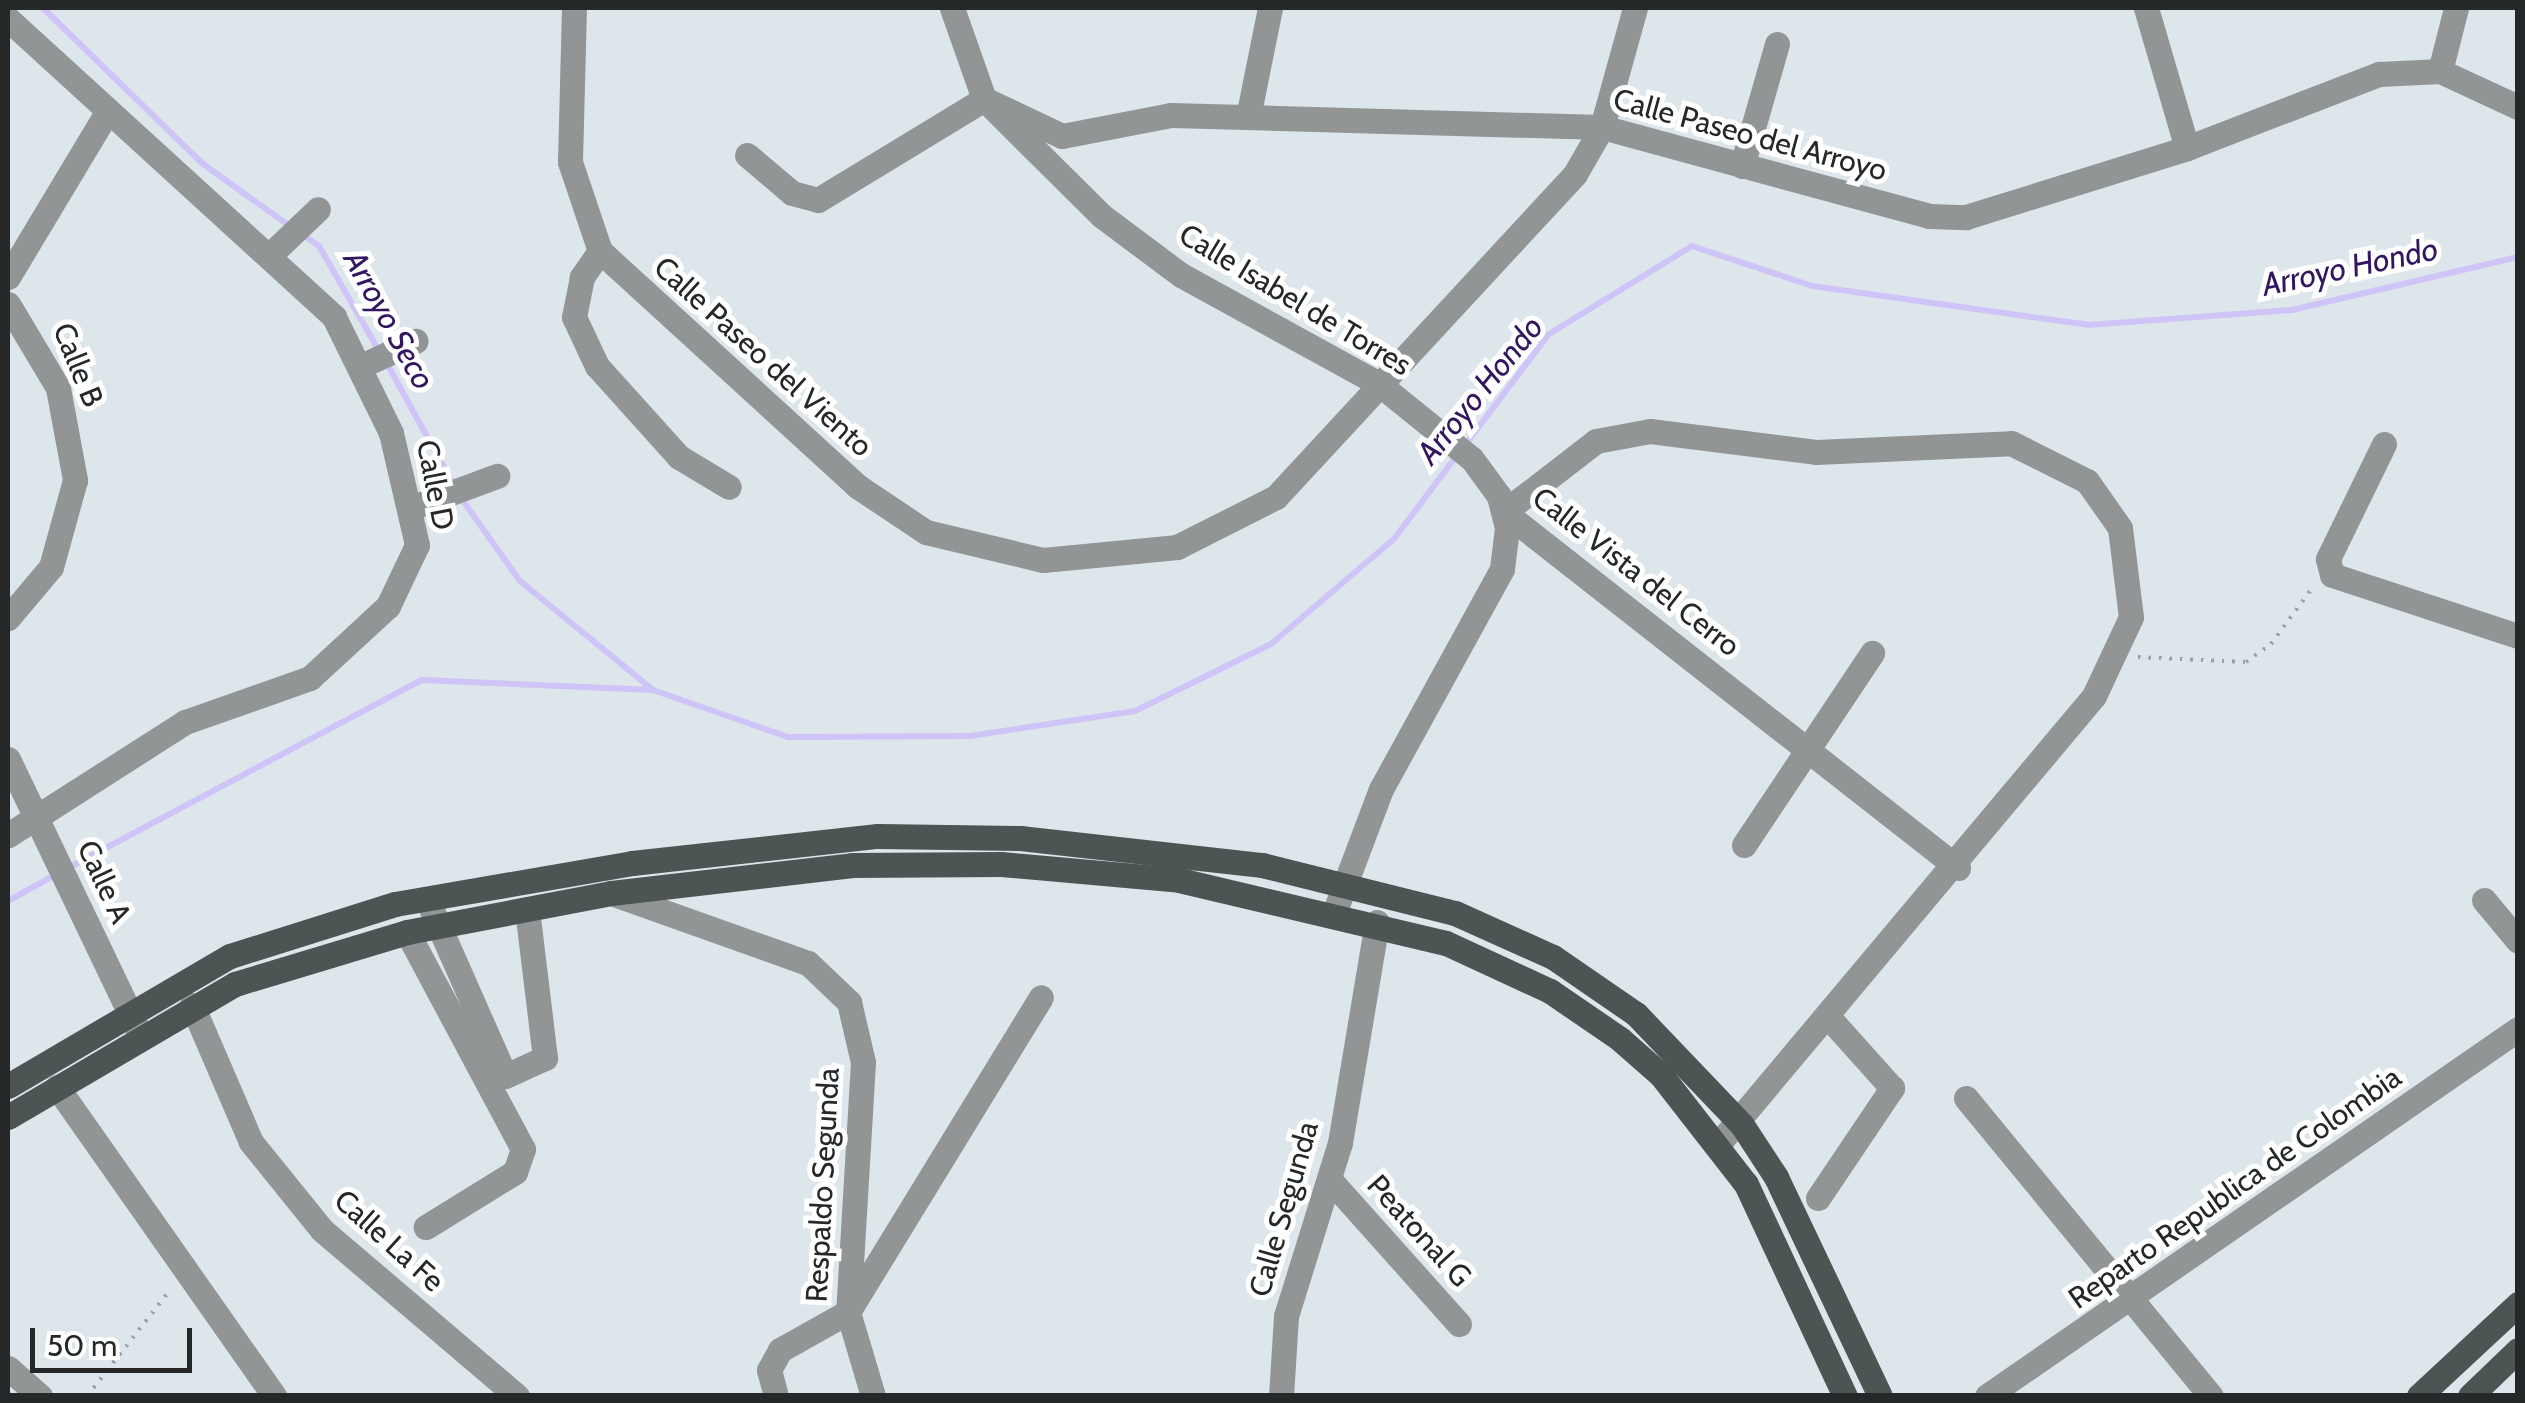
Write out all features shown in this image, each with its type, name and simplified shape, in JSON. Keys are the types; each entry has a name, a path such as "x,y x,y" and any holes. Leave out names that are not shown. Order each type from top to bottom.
{"main road":[{"path":"8,1086 135,1022 296,930 427,898 878,836 1020,838 1344,882 1455,913 1553,957 1636,1014 1742,1125 1880,1396"},
{"path":"8,1117 57,1087 135,1022 192,1005 292,962 407,932 611,893 936,862 1116,872 1377,922 1494,963 1588,1015 1662,1075 1719,1143 1846,1396"},
{"path":"2419,1396 2518,1304"},
{"path":"2470,1396 2518,1350"}],"street":[{"name":"Calle Paseo del Viento","path":"574,8 570,162 600,251 856,486 926,532 977,550 1043,560 1177,547 1276,497 1575,174 1602,127 1635,8"},
{"name":"Calle Isabel de Torres","path":"952,8 984,99 1102,216 1181,275 1379,384 1426,418 1491,484 1504,512"},
{"path":"1248,118 1270,8"},
{"path":"2146,8 2187,148"},
{"path":"2440,70 2456,8"},
{"name":"Calle D","path":"8,18 107,112 279,246 334,316 365,364 413,506 416,545 407,573 352,646 310,678 185,722 8,835"},
{"path":"1742,166 1777,44"},
{"name":"Calle Paseo del Arroyo","path":"984,99 1062,136 1170,116 1602,127 1929,216 1966,217 2187,148 2379,74 2440,70 2518,107"},
{"path":"747,156 792,193 818,200 984,99"},
{"path":"8,277 107,112"},
{"path":"279,246 312,214"},
{"path":"600,251 582,277 574,317 598,366 679,456 729,487"},
{"name":"Calle B","path":"8,304 58,388 75,480 51,568 8,618"},
{"path":"365,364 405,344"},
{"name":"Calle Vista del Cerro","path":"1719,1143 1742,1125 1958,868 2119,652 2134,586 2106,502 2062,462 2011,443 1816,452 1650,432 1596,441 1504,512 1812,748 1958,868"},
{"path":"2384,444 2328,558 2332,576 2518,636"},
{"path":"413,506 487,480"},
{"path":"1335,911 1381,788 1484,610 1507,546 1504,512"},
{"path":"1744,845 1872,653"},
{"name":"Calle A","path":"8,759 135,1022"},
{"name":"Respaldo Segunda","path":"611,893 808,963 849,1002 863,1062 848,1312 873,1396"},
{"path":"427,898 434,927 492,1061 505,1076 524,1073 545,1058 527,910"},
{"path":"2484,900 2518,941"},
{"name":"Calle Segunda","path":"1281,1396 1286,1316 1331,1181 1377,922"},
{"path":"407,932 523,1149 515,1172 426,1227"},
{"path":"776,1396 769,1370 780,1350 848,1312 1041,997"},
{"name":"Calle La Fe","path":"192,1005 252,1142 322,1230 517,1396"},
{"path":"1818,1198 1892,1088 1830,1020"},
{"name":"Reparto Republica de Colombia","path":"1987,1396 2138,1299 2518,1029"},
{"path":"57,1087 181,1276 274,1396"},
{"path":"1966,1098 2138,1299 2211,1396"},
{"name":"Peatonal G","path":"1331,1181 1459,1324"},
{"path":"8,1368 40,1396"}],"path":[{"path":"2119,652 2174,664 2246,662 2332,576"},
{"path":"87,1396 181,1276"}],"waterway":[{"name":"Arroyo Seco","path":"43,8 203,164 291,227"},
{"name":"Arroyo Seco","path":"302,234 319,246 379,351"},
{"name":"Arroyo Hondo","path":"1465,445 1549,334 1692,246 1812,286 2088,325 2292,310 2518,257"},
{"name":"Arroyo Seco","path":"386,362 455,487"},
{"name":"Arroyo Hondo","path":"68,868 422,680 653,690 788,737 970,736 1135,711 1271,644 1394,539 1457,455"},
{"name":"Arroyo Seco","path":"461,498 520,581 652,689"},
{"path":"8,901 57,874"}]}
